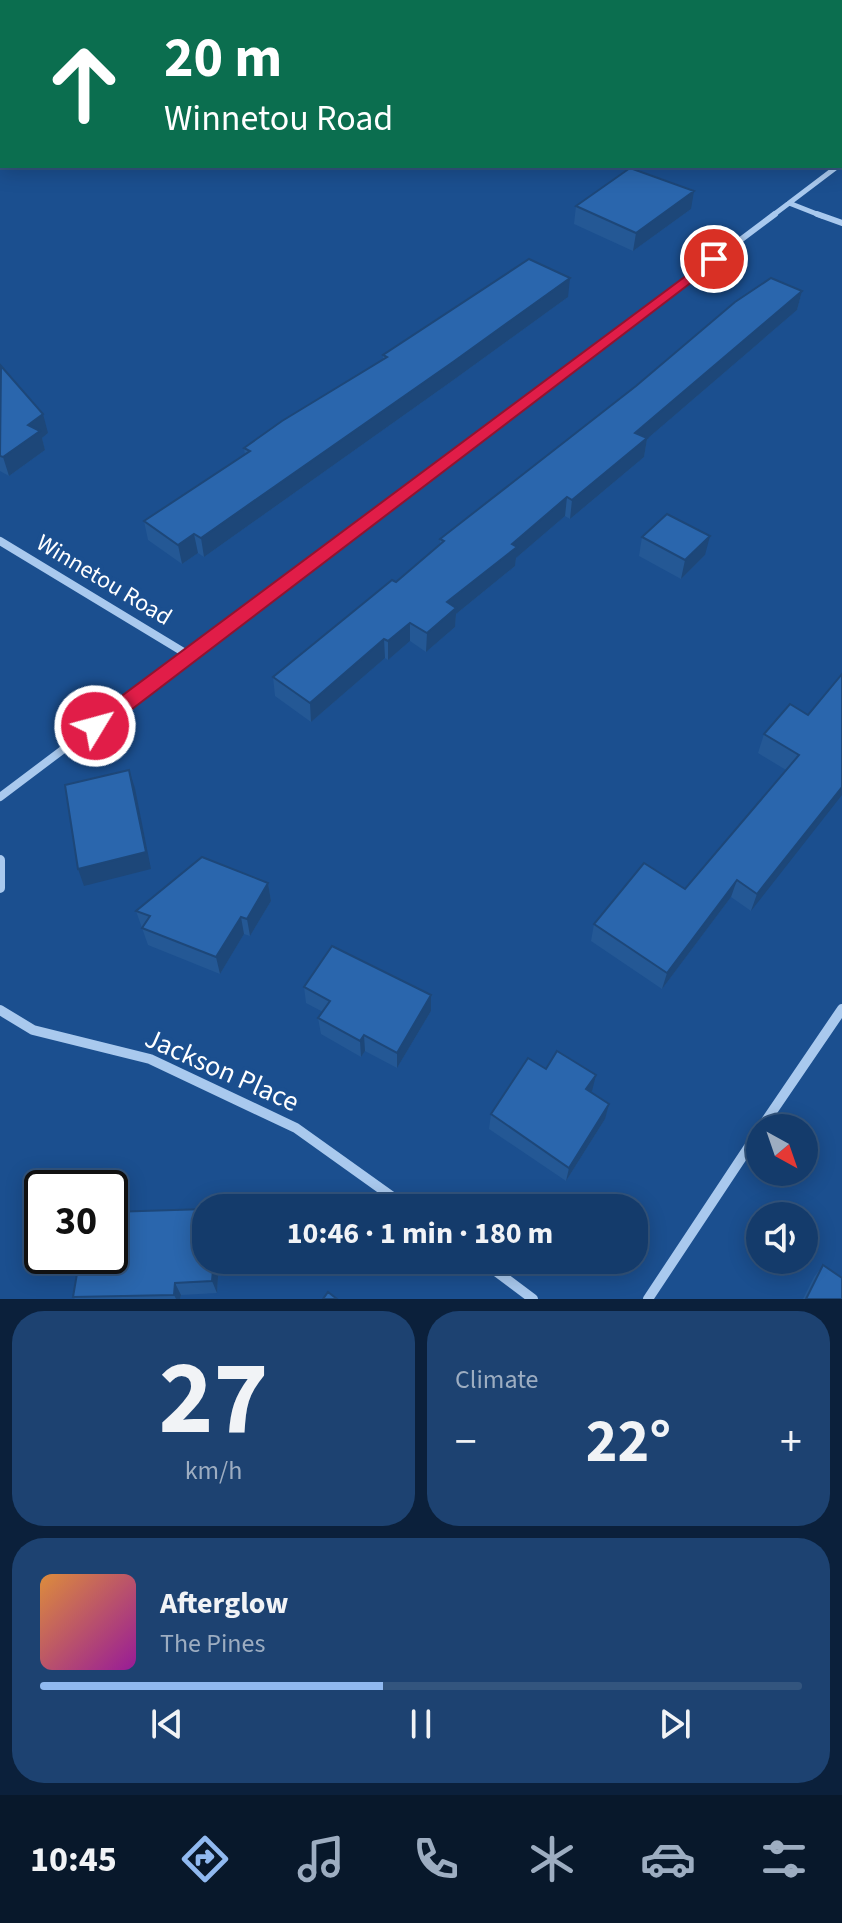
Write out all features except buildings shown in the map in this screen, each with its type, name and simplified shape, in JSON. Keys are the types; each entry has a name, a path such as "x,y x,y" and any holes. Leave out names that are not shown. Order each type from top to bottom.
{"street":[{"path":"0,797 835,168"},
{"path":"789,203 842,223"},
{"name":"Winnetou Road","path":"0,541 190,656"},
{"path":"0,860 0,888"},
{"path":"771,1114 842,1009"},
{"name":"Jackson Place","path":"0,1010 33,1030 150,1059 283,1122 388,1194"},
{"path":"648,1299 746,1152"},
{"path":"500,1274 533,1299"}],"route":[{"path":"95,726 714,259"}]}
